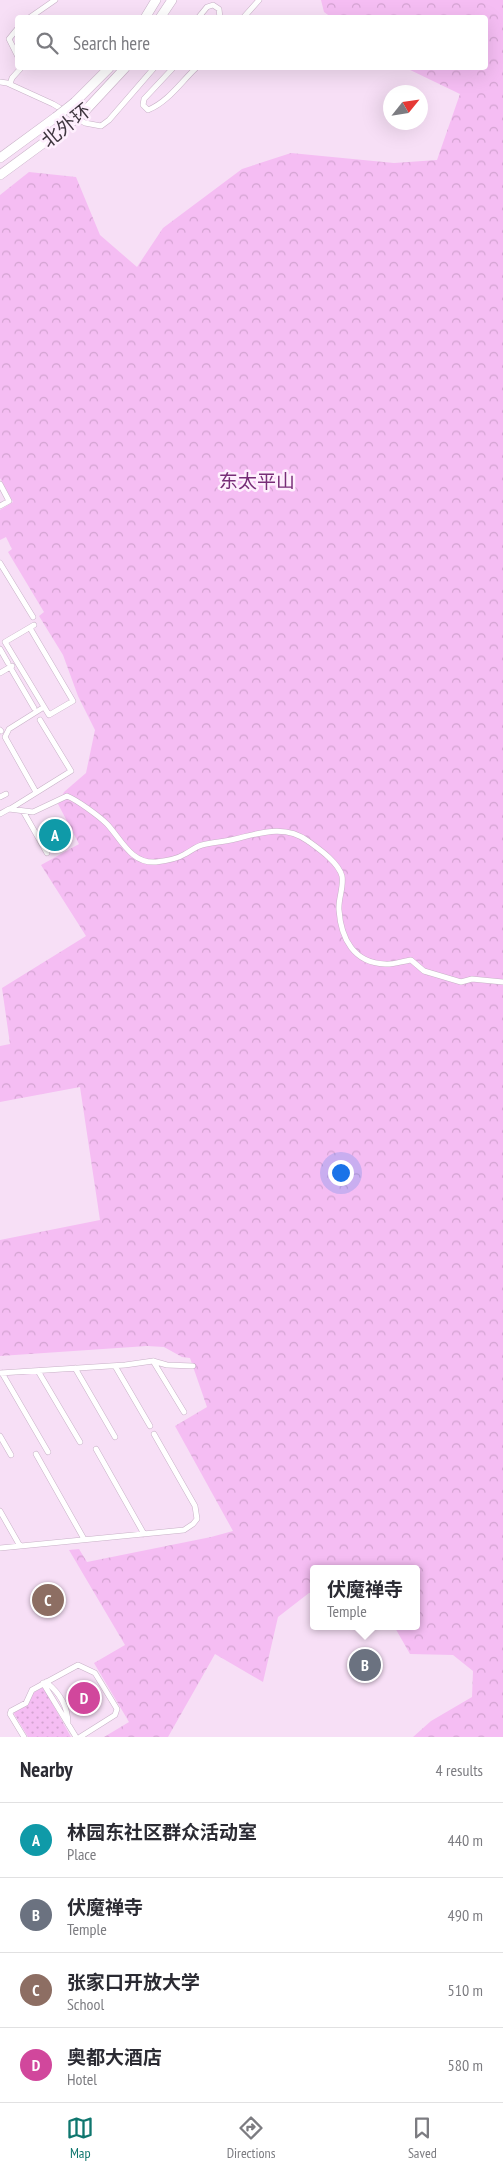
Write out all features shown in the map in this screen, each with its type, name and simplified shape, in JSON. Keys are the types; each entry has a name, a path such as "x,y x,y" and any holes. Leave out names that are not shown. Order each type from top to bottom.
{"highway":[{"path":"147,15 156,0"},
{"path":"162,15 172,0"},
{"name":"北外环","path":"0,158 75,102 107,70"},
{"name":"北外环","path":"0,175 84,112 123,70"}],"street":[{"path":"33,15 55,0"},
{"path":"246,15 259,0"},
{"path":"200,15 207,7 212,5 219,8 220,15"},
{"path":"15,32 9,39 15,51"},
{"path":"10,84 12,78 19,70"},
{"path":"0,82 10,84 53,104 85,123 102,126 152,70"},
{"path":"171,70 144,99 143,104 148,110 156,107 166,99 194,70"},
{"path":"0,484 10,501 0,506"},
{"path":"6,558 0,562 33,617"},
{"path":"32,626 73,701 49,716 17,663 5,642 32,626"},
{"path":"0,649 34,708"},
{"path":"0,673 9,665 17,663"},
{"path":"36,792 5,737 9,729 44,707"},
{"path":"0,814 71,771 40,720"},
{"path":"0,797 6,794"},
{"path":"10,809 33,812 63,796 70,797 106,824 136,857 155,862 174,859 202,845 236,839 244,835 261,832 290,832 307,840 336,866 342,875 339,910 342,928 350,948 360,958 386,964 411,960 424,971 461,982 472,979 503,982"},
{"path":"23,811 48,853"},
{"path":"153,1361 184,1412"},
{"path":"48,1452 1,1373 115,1366 153,1361 167,1365 193,1366"},
{"path":"115,1366 150,1426"},
{"path":"75,1368 115,1438"},
{"path":"38,1371 80,1442"},
{"path":"0,1548 184,1530 193,1524 197,1519 195,1506 154,1434"},
{"path":"0,1436 11,1455"},
{"path":"96,1449 144,1534"},
{"path":"36,1454 84,1539"},
{"path":"0,1511 20,1546"},
{"path":"24,1737 10,1714 11,1711 26,1702 32,1690 78,1665 95,1673 117,1709 115,1715 80,1737"},
{"path":"44,1683 56,1691 68,1711 68,1724 76,1737"}],"green space":[{"name":"东太平山","path":"321,0 503,0 503,1737 413,1737 431,1721 472,1697 473,1671 453,1655 410,1654 396,1630 420,1630 420,1565 310,1565 310,1593 278,1617 263,1682 215,1654 168,1737 104,1737 129,1722 94,1663 125,1645 69,1550 79,1549 87,1562 233,1531 175,1426 207,1407 190,1358 182,1357 164,1347 147,1346 0,1356 0,1240 100,1220 80,1087 0,1102 0,1046 10,1044 2,988 86,936 41,865 79,844 58,804 64,792 86,773 95,730 78,696 63,655 39,616 44,612 8,552 12,549 6,537 0,540 0,510 13,502 0,478 0,195 29,172 76,177 100,235 137,267 163,228 242,169 291,153 394,163 437,160 460,94 410,70 488,70 488,15 328,15 324,12"},
{"path":"43,1687 71,1737 28,1737 13,1712 33,1693"}],"place":[{"name":"林园东社区群众活动室","path":"55,835"},
{"name":"张家口开放大学","path":"48,1600"},
{"name":"伏魔禅寺","path":"365,1665"},
{"name":"奥都大酒店","path":"84,1698"}]}
